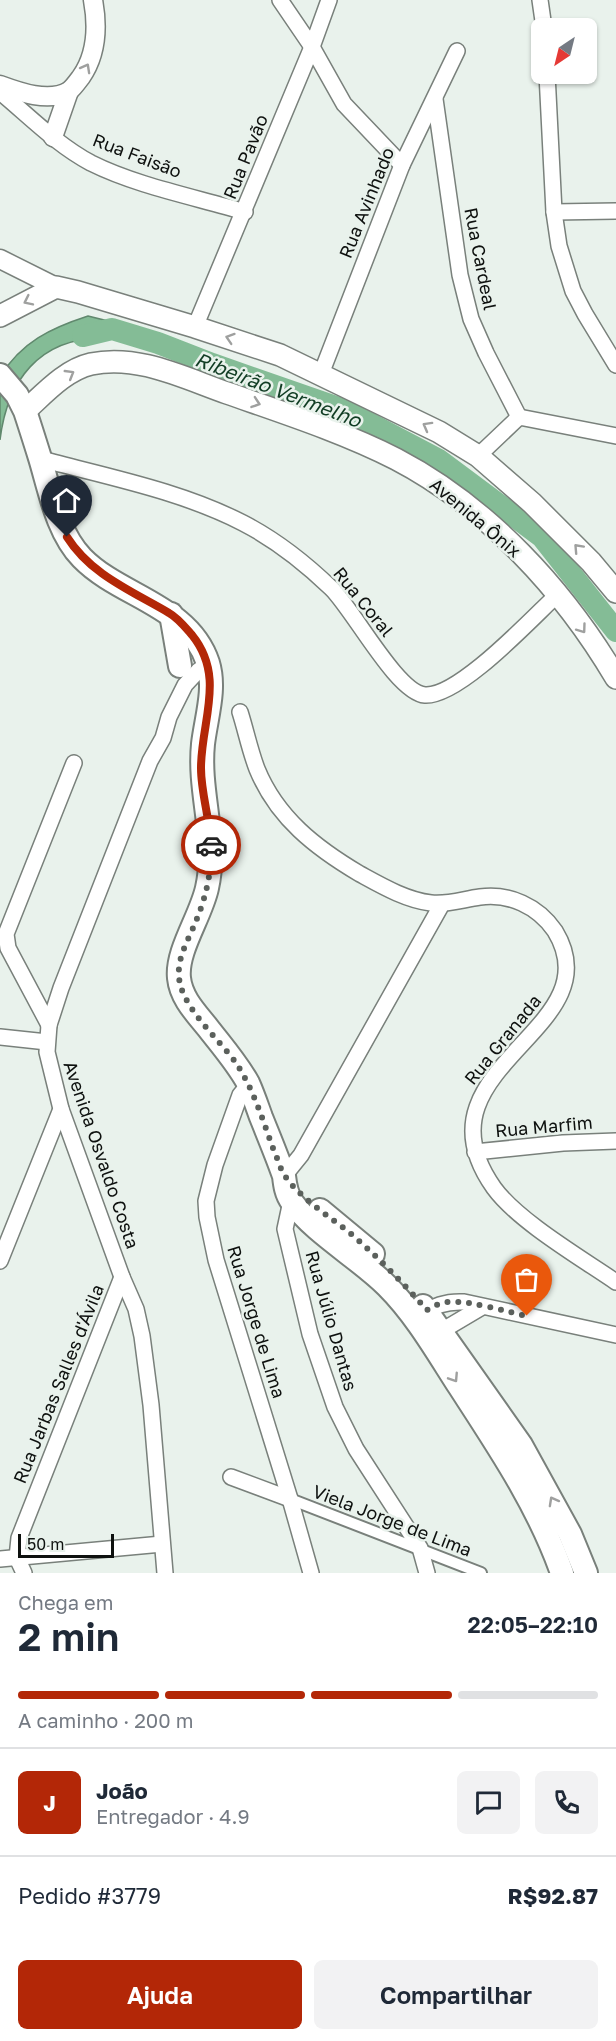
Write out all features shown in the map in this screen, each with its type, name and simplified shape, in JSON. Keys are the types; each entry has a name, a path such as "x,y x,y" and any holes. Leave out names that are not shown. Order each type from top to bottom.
{"main road":[{"path":"0,316 56,287 195,327 280,355 417,420 478,456 566,536 616,592"},
{"name":"Avenida Ônix","path":"21,403 88,365 106,362 137,363 245,399 371,447 435,482 494,528 557,595 582,627 616,678"},
{"path":"0,375 21,403 61,523 67,537 81,557 125,589 171,614 196,640 208,664 210,695 201,769 210,832 210,873 200,913 181,956 179,976 184,996 235,1062 249,1084 284,1176 286,1190 291,1201 322,1232 421,1315"},
{"path":"171,614 180,666"},
{"path":"284,1176 317,1208 389,1269 435,1334 521,1445 570,1534 585,1573"},
{"path":"435,1334 519,1479 540,1520 562,1573"},
{"path":"540,1520 554,1527 564,1539 577,1573"}],"street":[{"path":"53,137 69,91 89,65 94,50 97,27 93,0"},
{"path":"280,0 312,46 344,104 402,165"},
{"name":"Rua Pavão","path":"195,327 329,0"},
{"path":"540,0 543,18"},
{"name":"Rua Avinhado","path":"321,374 402,165 457,51"},
{"path":"0,84 40,96 69,91"},
{"path":"548,84 554,212 559,246 571,284 585,314 616,365"},
{"name":"Rua Faisão","path":"0,92 53,137 91,162 119,174 244,212"},
{"name":"Rua Cardeal","path":"435,99 457,256 468,308 486,353 519,417"},
{"path":"554,212 616,211"},
{"path":"0,259 56,287"},
{"path":"478,456 519,417 616,436"},
{"name":"Rua Coral","path":"40,459 160,491 244,523 300,560 332,590 392,670 408,688 423,695 440,692 465,678 557,595"},
{"name":"Avenida Osvaldo Costa","path":"178,698 180,666 184,654 196,640"},
{"name":"Avenida Osvaldo Costa","path":"165,1573 151,1405 136,1309 122,1277 61,1109 50,1068 47,1042 49,1025 150,761 163,738 178,698 191,678 208,664"},
{"name":"Rua Granada","path":"240,712 257,769 272,798 317,847 387,889 415,900 442,904 497,896 510,898 542,915 555,931 562,944 567,962 565,987 556,1006 538,1031 497,1073 483,1093 473,1122 475,1152 495,1189 508,1204 545,1233 616,1282"},
{"path":"49,1025 8,948 6,934 74,763"},
{"path":"284,1176 301,1155 442,904"},
{"path":"0,1037 47,1042"},
{"name":"Rua Jorge de Lima","path":"249,1084 240,1095 215,1165 206,1202 207,1218 216,1260 311,1573"},
{"path":"0,1261 61,1109"},
{"name":"Rua Marfim","path":"475,1152 563,1143 616,1141"},
{"name":"Rua Júlio Dantas","path":"291,1201 285,1229 310,1334 335,1407 356,1449 420,1548 427,1573"},
{"name":"Rua Jarbas Salles d'Ávila","path":"16,1558 19,1538 122,1277"},
{"path":"421,1315 438,1304 464,1302 616,1335"},
{"path":"435,1334 482,1307"},
{"path":"231,1477 290,1499"},
{"name":"Viela Jorge de Lima","path":"290,1499 481,1573"},
{"path":"0,1559 162,1544"},
{"path":"16,1558 24,1573"}],"shaded area":[{"path":"88,316 108,321 112,329 103,338 80,340 61,346 44,355 30,367 10,399 0,440 0,377 8,365 27,345 49,331"}],"waterway":[{"name":"Ribeirão Vermelho","path":"83,336 112,329 158,343 344,410 439,460 542,537 616,631"}],"way so far":[{"path":"211,845 207,889 197,921 181,956 180,985 184,996 235,1062 249,1084 284,1176 317,1208 389,1269 427,1310 438,1304 464,1302 527,1316"}],"route":[{"path":"67,537 74,549 90,565 125,589 171,614 187,629 203,652 208,664 210,695 201,769 211,845"}]}
